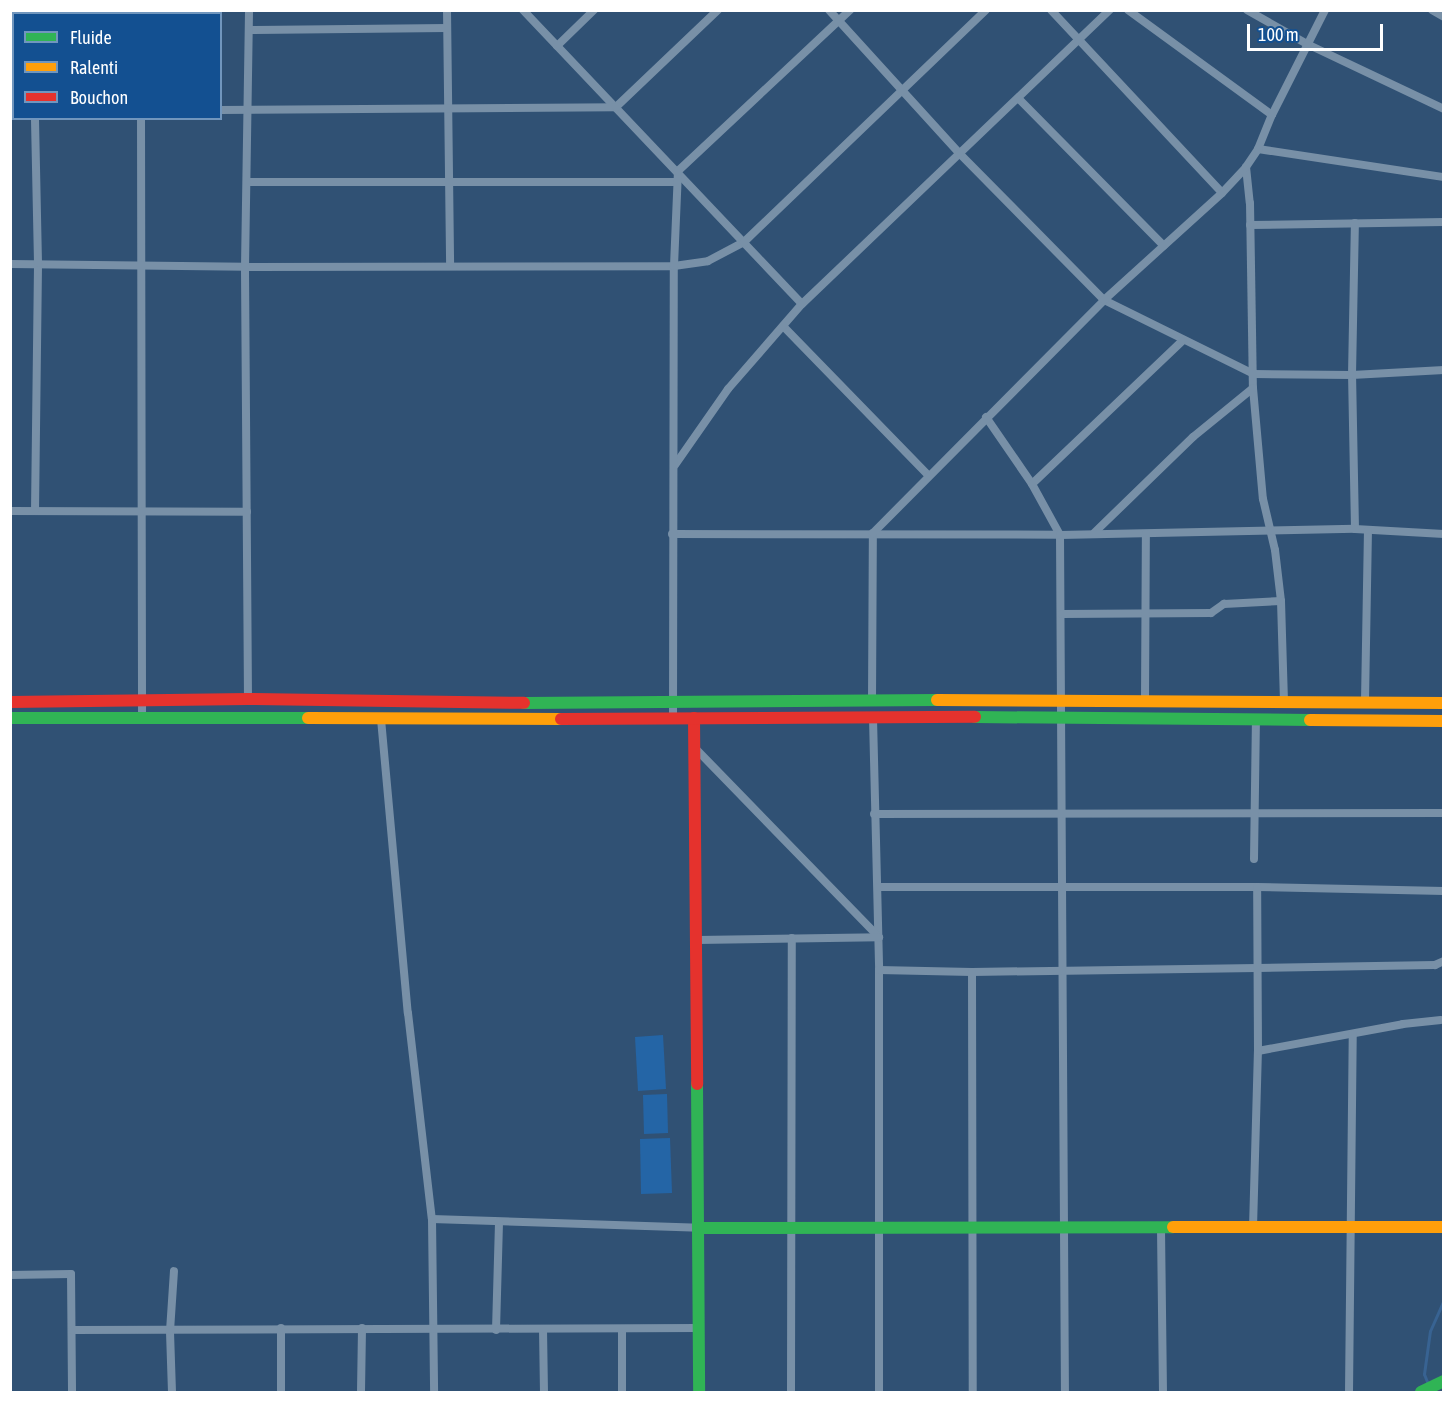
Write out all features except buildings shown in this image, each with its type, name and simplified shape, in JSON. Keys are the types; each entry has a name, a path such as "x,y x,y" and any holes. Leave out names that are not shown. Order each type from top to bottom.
{"main road":[{"path":"10,702 248,699 474,703 872,700 1145,702 1284,700 1443,703"},
{"path":"10,718 1063,718 1443,721"},
{"path":"694,718 699,1392"},
{"path":"699,1228 1443,1227"},
{"path":"1421,1392 1443,1383"}],"street":[{"path":"248,699 244,267 249,10"},
{"path":"447,10 450,266"},
{"path":"523,10 802,304"},
{"path":"557,46 594,10"},
{"path":"222,110 616,107 718,10"},
{"path":"829,10 961,155 1104,300 1254,374 1352,375 1443,370"},
{"path":"673,719 674,266 678,171 850,10"},
{"path":"10,264 244,267 674,266 708,261 744,242 986,10"},
{"path":"1051,10 1222,193"},
{"path":"675,465 728,389 802,304 961,155 1110,10"},
{"path":"1128,10 1272,115"},
{"path":"1247,10 1307,44 1443,109"},
{"path":"872,700 873,533 1104,300 1222,193 1246,167 1258,149 1272,115 1325,10"},
{"path":"1432,10 1443,17"},
{"path":"250,30 447,28"},
{"path":"1019,99 1164,246"},
{"path":"34,511 38,263 35,120"},
{"path":"141,120 142,718"},
{"path":"1258,149 1443,177"},
{"path":"1246,167 1250,225 1253,388 1263,499 1271,530 1281,601 1284,700"},
{"path":"247,182 677,182"},
{"path":"1250,225 1443,222"},
{"path":"1354,529 1352,375 1355,223"},
{"path":"783,326 929,476"},
{"path":"1032,483 1182,340"},
{"path":"1094,533 1192,437 1253,388"},
{"path":"986,417 1032,483 1060,536 1063,718 1065,1392"},
{"path":"10,511 247,512"},
{"path":"672,534 873,533 1060,536 1094,533 1354,529 1443,534"},
{"path":"1365,701 1368,531"},
{"path":"1145,702 1146,534"},
{"path":"1062,614 1210,614 1224,604 1281,601"},
{"path":"873,718 879,937 879,1392"},
{"path":"381,719 408,1013 432,1219 434,1392"},
{"path":"1254,859 1256,719"},
{"path":"695,748 879,937"},
{"path":"874,814 1443,813"},
{"path":"878,887 1062,889 1257,887 1443,891"},
{"path":"1253,1228 1258,1051 1257,887"},
{"path":"697,940 879,937"},
{"path":"791,1392 794,1227 792,938"},
{"path":"879,970 972,972 1257,968 1436,965 1443,961"},
{"path":"972,972 973,1392"},
{"path":"1258,1051 1442,1020"},
{"path":"1349,1392 1353,1034"},
{"path":"432,1219 699,1228"},
{"path":"496,1330 499,1222"},
{"path":"1161,1228 1163,1392"},
{"path":"172,1392 170,1331 174,1271"},
{"path":"10,1275 71,1274 72,1392"},
{"path":"280,1392 281,1328"},
{"path":"361,1392 362,1328"},
{"path":"72,1330 362,1328 433,1331 698,1328"},
{"path":"543,1329 544,1392"},
{"path":"622,1329 622,1392"}],"shaded area":[{"path":"663,1035 666,1089 638,1091 635,1037"},
{"path":"667,1094 668,1133 644,1134 643,1095"},
{"path":"670,1138 672,1193 641,1194 640,1139"}],"waterway":[{"path":"1428,1384 1424,1374 1430,1331 1444,1300"}],"traffic: fast":[{"path":"524,703 937,700"},
{"path":"975,717 1310,720"},
{"path":"10,718 308,718"},
{"path":"697,1084 699,1392"},
{"path":"699,1228 1173,1227"},
{"path":"1421,1392 1444,1381"}],"traffic: slow":[{"path":"937,700 1444,703"},
{"path":"308,718 561,719"},
{"path":"1310,720 1444,721"},
{"path":"1173,1227 1444,1227"}],"traffic: jam":[{"path":"10,702 248,699 524,703"},
{"path":"561,719 975,717"},
{"path":"694,718 697,1084"}]}
